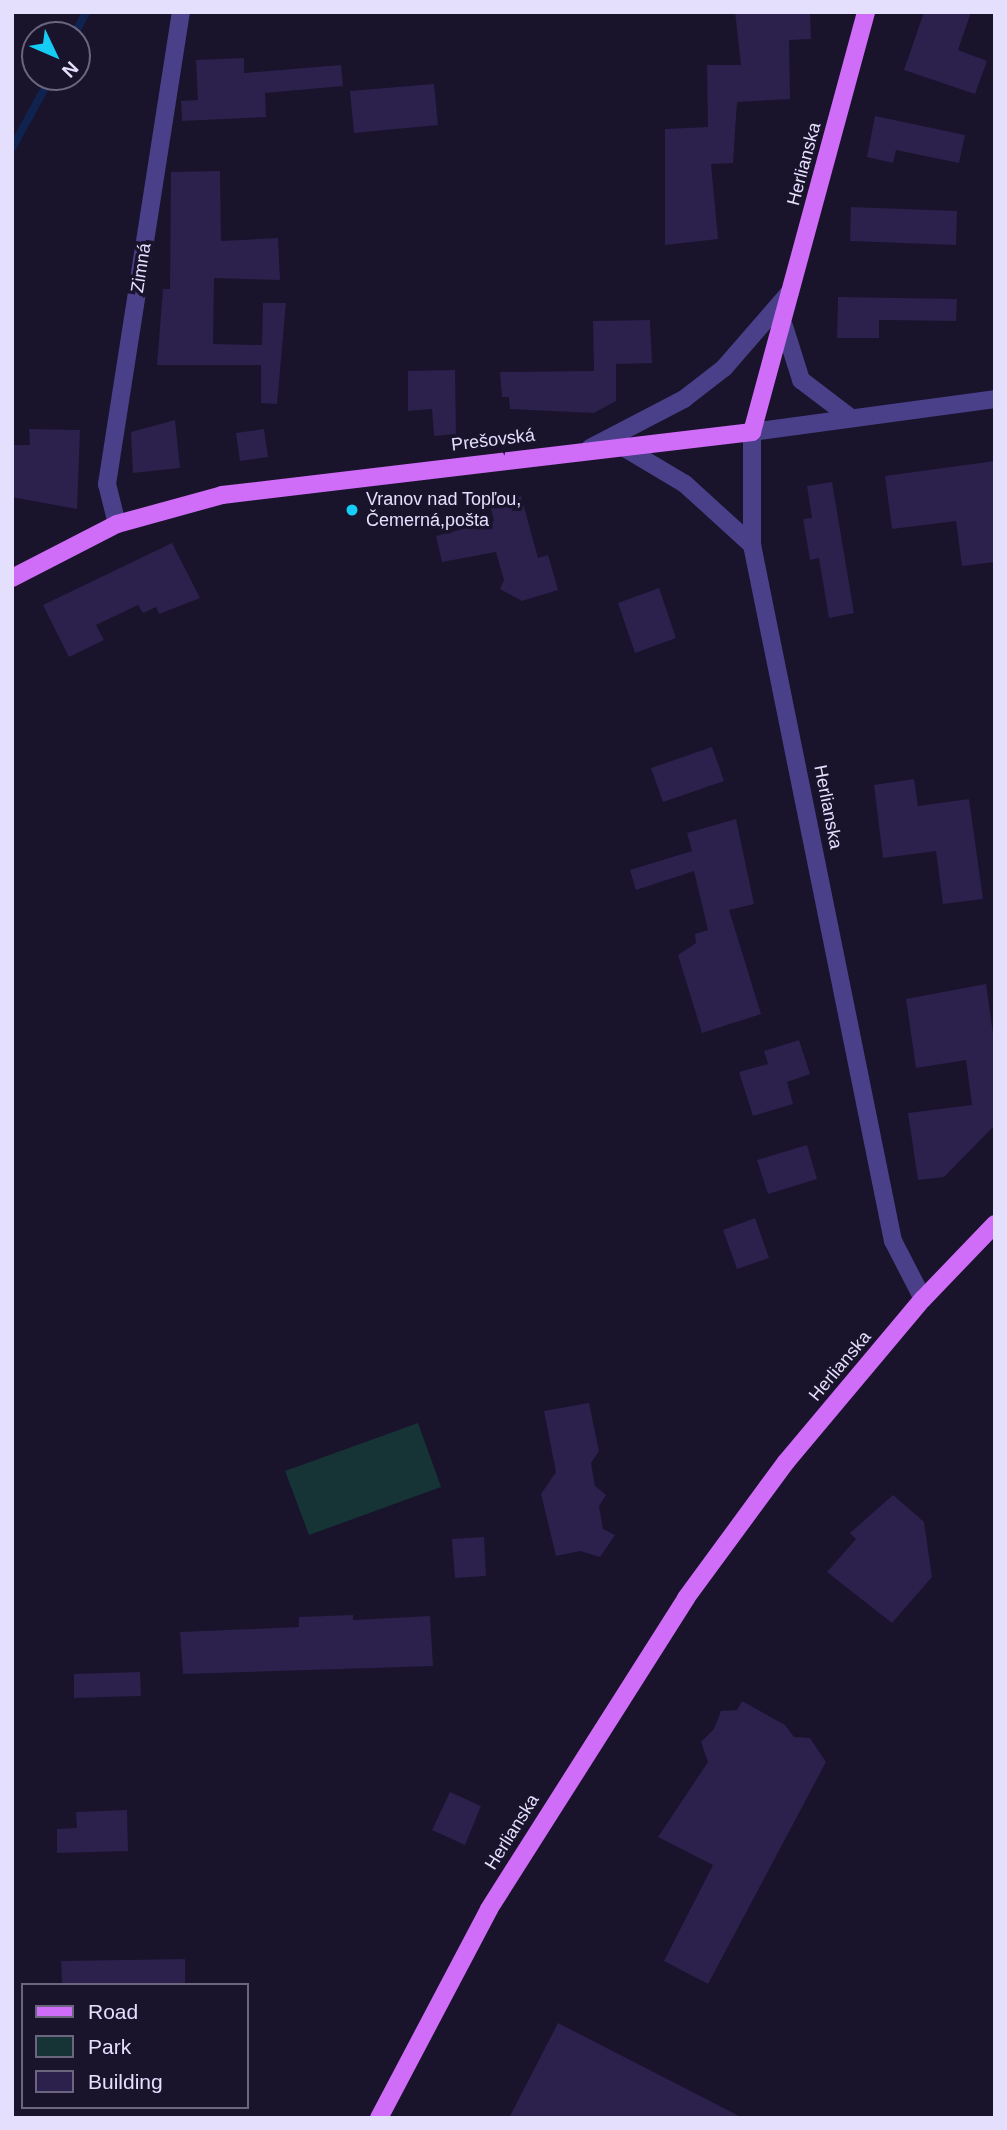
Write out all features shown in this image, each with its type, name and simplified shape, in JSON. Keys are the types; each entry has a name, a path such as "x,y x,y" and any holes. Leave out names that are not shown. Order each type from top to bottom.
{"main road":[{"name":"Herlianska","path":"752,432 794,286 866,12"},
{"name":"Prešovská","path":"12,578 117,524 222,495 618,444 752,432"},
{"path":"923,1299 995,1224"},
{"name":"Herlianska","path":"379,2118 489,1909 686,1598 786,1462 923,1299"}],"street":[{"name":"Zimná","path":"117,524 107,484 181,12"},
{"path":"590,448 684,398 724,368 794,286"},
{"path":"783,326 801,380 851,418"},
{"name":"Prešovská","path":"752,432 995,399"},
{"name":"Herlianska","path":"752,432 752,545 893,1241 923,1299"},
{"path":"618,444 685,484 752,545"}],"green space":[{"path":"418,1423 441,1487 309,1535 285,1471"}],"building":[{"path":"735,12 810,12 811,39 789,40 790,99 737,102 733,163 711,164 718,239 665,245 665,129 708,127 707,65 741,65"},
{"path":"924,12 971,12 958,50 987,61 975,94 904,70"},
{"path":"244,58 244,73 341,65 343,86 265,93 266,117 182,121 181,101 198,100 196,60"},
{"path":"434,84 438,125 354,133 350,91"},
{"path":"875,116 965,135 959,163 896,150 893,163 867,157"},
{"path":"220,171 221,241 278,238 280,280 214,278 213,344 262,345 263,303 286,303 277,404 261,403 261,365 157,365 163,289 170,289 171,172"},
{"path":"851,207 957,211 956,245 850,241"},
{"path":"838,297 957,299 956,321 879,320 879,338 837,338"},
{"path":"650,320 652,363 616,364 616,401 594,413 510,409 509,397 502,397 500,372 594,371 593,321"},
{"path":"455,370 456,434 434,436 432,409 408,411 408,371"},
{"path":"175,420 180,468 133,473 131,432"},
{"path":"29,429 80,430 77,509 12,497 12,445 30,445"},
{"path":"264,429 268,457 240,461 236,433"},
{"path":"995,461 995,562 962,566 956,521 892,529 885,476"},
{"path":"832,482 854,613 829,618 819,558 810,560 803,519 812,518 807,486"},
{"path":"521,496 538,558 548,555 558,590 522,601 500,589 504,580 496,552 442,562 436,536 494,521 490,505"},
{"path":"172,543 200,598 159,614 156,607 143,613 138,605 96,625 104,640 69,657 43,605"},
{"path":"659,588 676,638 635,653 618,603"},
{"path":"712,747 724,781 663,802 651,768"},
{"path":"914,779 918,806 969,799 983,899 943,904 936,851 883,858 874,785"},
{"path":"736,819 754,904 729,910 761,1014 702,1033 678,955 696,943 695,934 708,930 694,871 636,890 630,870 692,851 687,833"},
{"path":"986,984 995,1048 995,1125 944,1177 918,1180 908,1113 972,1105 966,1060 916,1068 906,999"},
{"path":"799,1040 810,1074 787,1082 793,1104 753,1116 739,1072 768,1064 764,1051"},
{"path":"807,1145 817,1179 768,1194 757,1160"},
{"path":"755,1218 769,1258 737,1269 723,1230"},
{"path":"589,1403 599,1451 591,1463 595,1486 606,1495 599,1506 603,1529 615,1535 600,1557 580,1551 556,1556 541,1494 556,1472 544,1411"},
{"path":"893,1495 924,1522 932,1577 892,1623 827,1572 856,1539 850,1533"},
{"path":"484,1537 486,1576 455,1578 452,1539"},
{"path":"353,1615 353,1620 430,1616 433,1666 183,1674 180,1632 299,1627 299,1617"},
{"path":"140,1672 141,1696 74,1698 74,1674"},
{"path":"742,1701 785,1725 794,1737 810,1738 826,1762 708,1984 664,1961 713,1865 658,1837 708,1762 701,1742 714,1729 721,1711 737,1710"},
{"path":"450,1792 481,1806 465,1845 432,1830"},
{"path":"127,1810 128,1851 57,1853 57,1829 77,1828 76,1812"},
{"path":"185,1959 185,1983 62,1983 61,1961"},
{"path":"558,2023 743,2118 509,2118"}],"waterway":[{"path":"81,21 86,12"},
{"path":"12,148 43,91"}],"place":[{"name":"Vranov nad Topľou, Čemerná,pošta","path":"352,510"}]}
